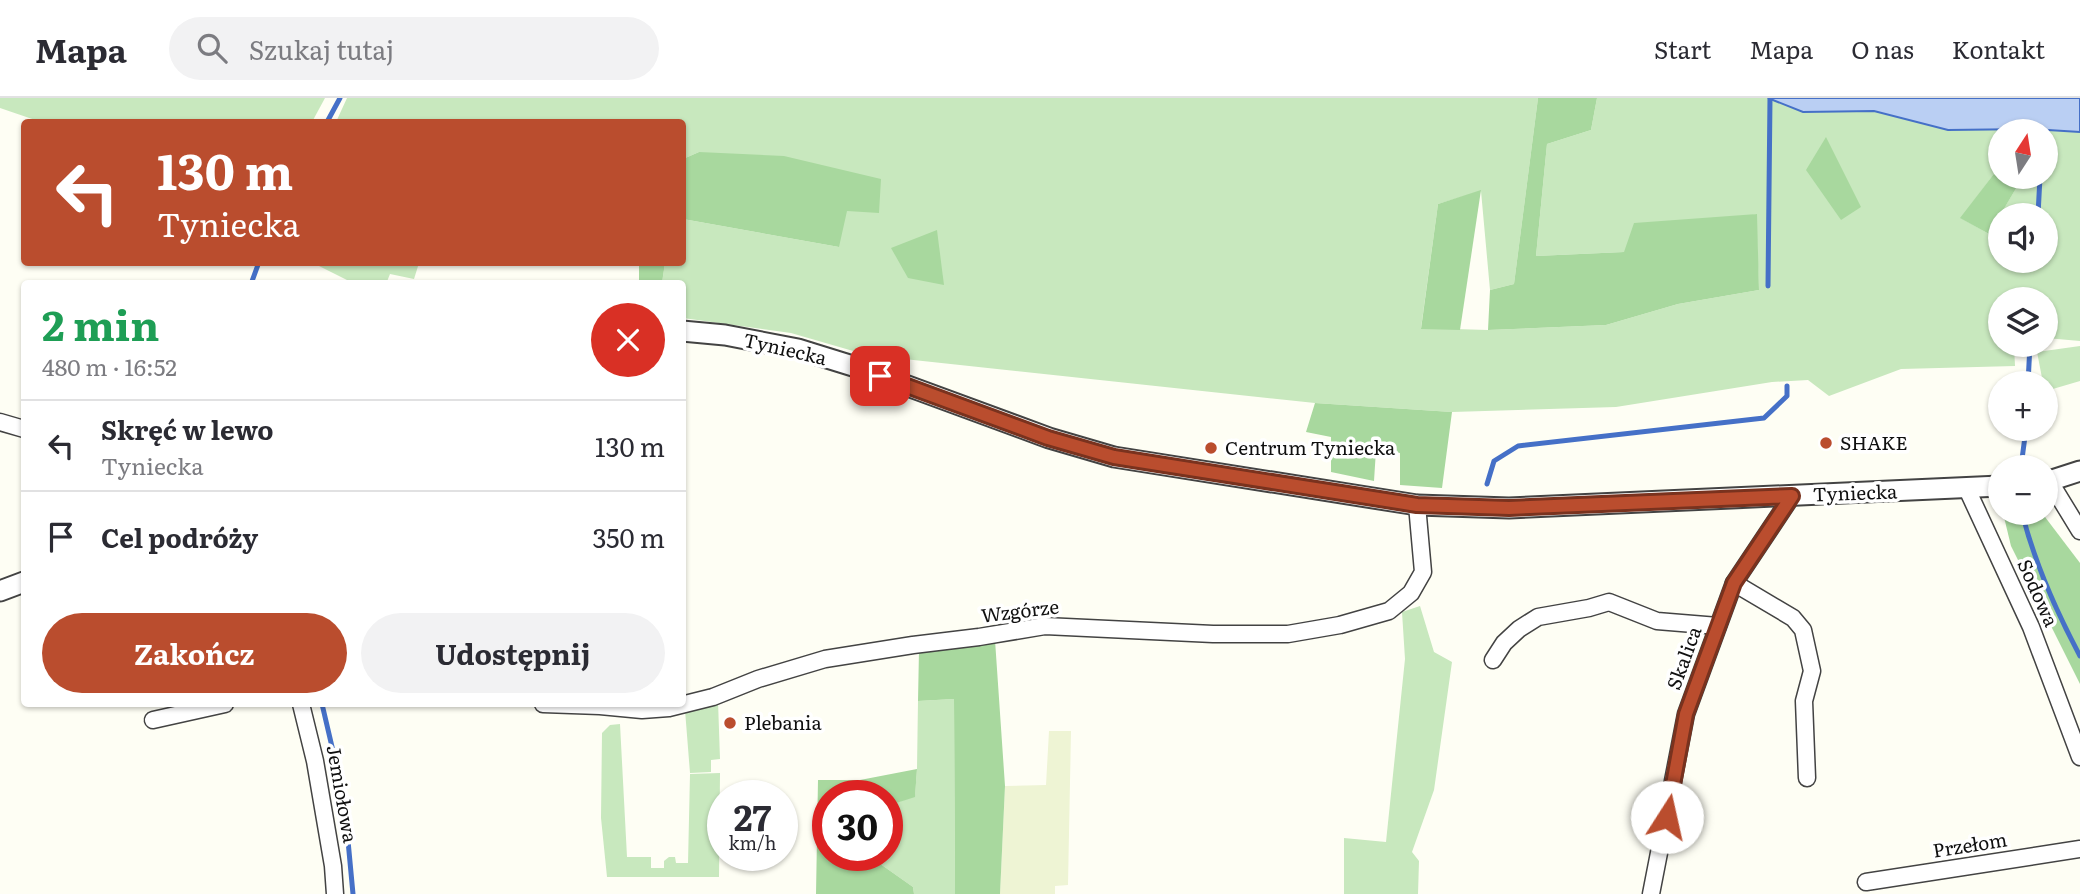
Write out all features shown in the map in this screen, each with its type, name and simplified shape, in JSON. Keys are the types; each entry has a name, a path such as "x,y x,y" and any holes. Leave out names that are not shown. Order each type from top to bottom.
{"street":[{"name":"Tyniecka","path":"686,331 725,335 798,349 856,367 1048,438 1114,457 1417,505 1509,508 1988,487"},
{"path":"0,422 21,428"},
{"path":"2058,479 2080,471"},
{"name":"Sodowa","path":"1967,489 2031,627 2080,757"},
{"name":"Skalica","path":"1651,894 1686,714 1734,583 1792,496"},
{"path":"2058,497 2080,531"},
{"name":"Wzgórze","path":"686,703 825,659 1045,626 1213,634 1289,634 1340,625 1389,611 1411,593 1423,572 1417,505"},
{"path":"0,590 21,583"},
{"path":"1734,583 1793,618 1803,630 1812,671 1804,701 1807,778"},
{"path":"1493,660 1504,643 1538,617 1609,602 1657,621 1718,626"},
{"path":"153,720 212,707"},
{"name":"Jemiołowa","path":"302,707 315,761 333,866 335,894"},
{"name":"Wzgórze","path":"613,707 632,710 673,707"},
{"name":"Przełom","path":"1866,882 2080,849"}],"green space":[{"path":"0,98 325,98 314,119 32,119 0,108"},
{"path":"347,98 1538,98 1514,284 1490,290 1481,191 1438,204 1421,328 1488,330 1606,325 1678,304 1759,290 1756,214 1624,252 1536,256 1547,144 1591,130 1597,98 1768,98 1803,112 1874,111 1948,130 1988,130 1988,182 1961,218 1988,233 1988,273 2058,273 2058,203 2007,203 2016,189 2058,189 2058,131 2080,132 2080,341 2058,339 2058,287 1988,287 1988,357 2015,357 2015,366 1901,369 1829,396 1808,380 1772,382 1616,407 1452,412 1315,403 867,355 791,333 686,318 686,280 662,280 665,266 686,266 686,220 839,247 699,152 686,158 686,119 337,119"},
{"path":"1538,98 1597,98 1591,130 1547,144 1536,256 1624,252 1634,223 1757,214 1759,290 1678,304 1606,325 1488,330 1490,290 1514,284"},
{"path":"1826,137 1861,207 1841,220 1806,170"},
{"path":"699,152 784,156 881,179 879,213 847,211 839,247 686,220 686,158"},
{"path":"1988,182 1988,189 2016,189 2007,203 1988,203 1988,233 1960,218"},
{"path":"1481,190 1460,330 1421,329 1438,204"},
{"path":"937,230 944,285 908,278 891,248"},
{"path":"319,266 418,266 414,279 390,274 388,280 347,280"},
{"path":"639,266 665,266 662,280 639,280"},
{"path":"2080,346 2080,381 2058,387 2058,371 2041,371 2038,357 2058,357 2058,349"},
{"path":"1315,403 1452,412 1442,488 1400,485 1400,453 1376,450 1374,481 1331,472 1331,437 1306,432"},
{"path":"2006,525 2051,525 2080,563 2080,684 2011,546"},
{"path":"1420,606 1434,652 1452,662 1434,790 1412,852 1419,861 1418,894 1344,894 1344,838 1386,842 1405,659 1402,612"},
{"path":"995,640 1005,786 1000,894 955,894 954,699 918,701 919,650"},
{"path":"954,699 955,894 914,894 913,887 890,871 903,871 903,800 915,796 918,701"},
{"path":"718,701 720,759 711,760 711,772 690,773 685,710"},
{"path":"620,724 627,857 651,857 651,868 664,868 664,861 669,857 675,857 676,863 688,863 690,774 720,773 720,780 707,780 707,871 719,871 719,877 607,877 601,818 602,733 610,725"},
{"path":"1049,731 1071,731 1068,885 1055,886 1055,894 1000,894 1005,786 1046,785"},
{"path":"917,769 915,797 903,801 903,780 860,780"},
{"path":"816,871 890,871 913,887 914,894 816,894"}],"water":[{"path":"1768,98 2080,98 2080,132 2058,131 2058,119 1988,119 1988,130 1948,130 1874,111 1803,112"}],"waterway":[{"path":"329,119 340,98"},
{"path":"1768,286 1770,98"},
{"path":"2039,189 2039,203"},
{"path":"252,280 258,266"},
{"path":"2029,357 2029,371"},
{"path":"1487,484 1494,461 1518,446 1764,418 1787,396 1787,386"},
{"path":"2023,455 2024,441"},
{"path":"2026,525 2047,586 2080,656"},
{"path":"323,707 344,798 353,894"}],"place":[{"name":"SHAKE","path":"1826,443"},
{"name":"Centrum Tyniecka","path":"1211,448"},
{"name":"Plebania","path":"730,723"}],"route":[{"path":"880,376 1048,438 1114,457 1417,505 1509,508 1792,496 1734,583 1686,714 1667,817"}]}
